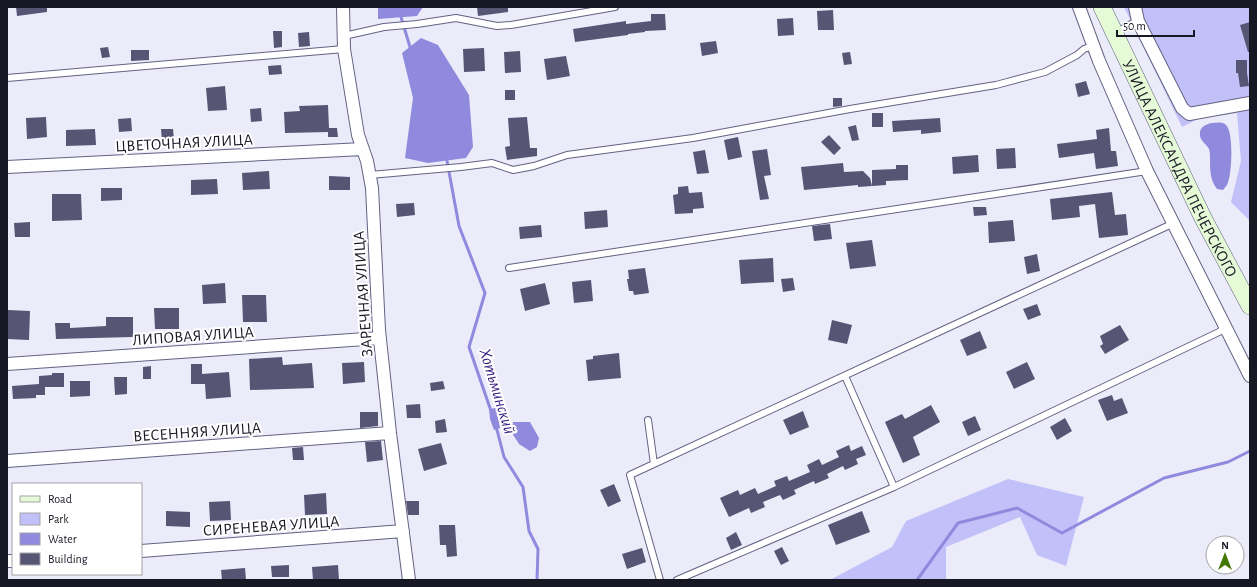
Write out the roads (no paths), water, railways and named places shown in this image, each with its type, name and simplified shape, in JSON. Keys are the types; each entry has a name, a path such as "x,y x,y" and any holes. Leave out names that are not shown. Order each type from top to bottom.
{"main road":[{"name":"УЛИЦА АЛЕКСАНДРА ПЕЧЕРСКОГО","path":"1102,7 1158,127 1203,218 1250,306"}],"street":[{"name":"ЗАРЕЧНАЯ УЛИЦА","path":"343,7 344,49 358,135 367,161 372,188 380,338 390,432 409,580"},
{"path":"1079,7 1093,46 1147,171 1250,376"},
{"path":"1135,7 1138,22 1182,108 1189,114 1250,103"},
{"name":"ЦВЕТОЧНАЯ УЛИЦА","path":"7,167 363,149"},
{"name":"ЛИПОВАЯ УЛИЦА","path":"7,364 380,338"},
{"name":"ВЕСЕННЯЯ УЛИЦА","path":"7,461 390,432"},
{"name":"СИРЕНЕВАЯ УЛИЦА","path":"142,551 403,531"}],"lane":[{"path":"344,36 384,27 418,24 456,18 497,26 511,25 615,7"},
{"path":"1115,34 1127,26 1138,22"},
{"path":"370,175 492,163 513,170 534,166 567,155 693,138 850,109 996,85 1044,72 1077,55 1084,49 1093,46"},
{"path":"7,78 344,49"},
{"path":"509,268 1147,171"},
{"path":"660,580 630,475 1174,223"},
{"path":"677,580 894,487 1226,327"},
{"path":"845,376 894,487"},
{"path":"648,420 654,464"}],"water":[{"path":"378,7 423,7 417,16 378,19"},
{"path":"421,38 438,45 469,95 473,147 466,158 428,163 405,158 413,98 402,53"},
{"path":"1211,123 1224,124 1229,129 1231,145 1230,173 1227,185 1223,190 1217,189 1213,182 1210,171 1209,150 1200,136 1200,131 1202,128"},
{"path":"496,408 500,428 494,430 490,419 489,409"},
{"path":"513,422 530,422 539,438 537,447 530,451 519,444 512,433"}],"waterway":[{"name":"Хотьминский","path":"401,17 410,47"},
{"name":"Хотьминский","path":"447,161 459,226 485,293 469,347 491,411"},
{"name":"Хотьминский","path":"496,426 504,457 523,487 529,531 538,549 537,580"},
{"path":"917,580 958,523 1017,508 1062,533 1164,478 1228,462 1250,451"}]}
